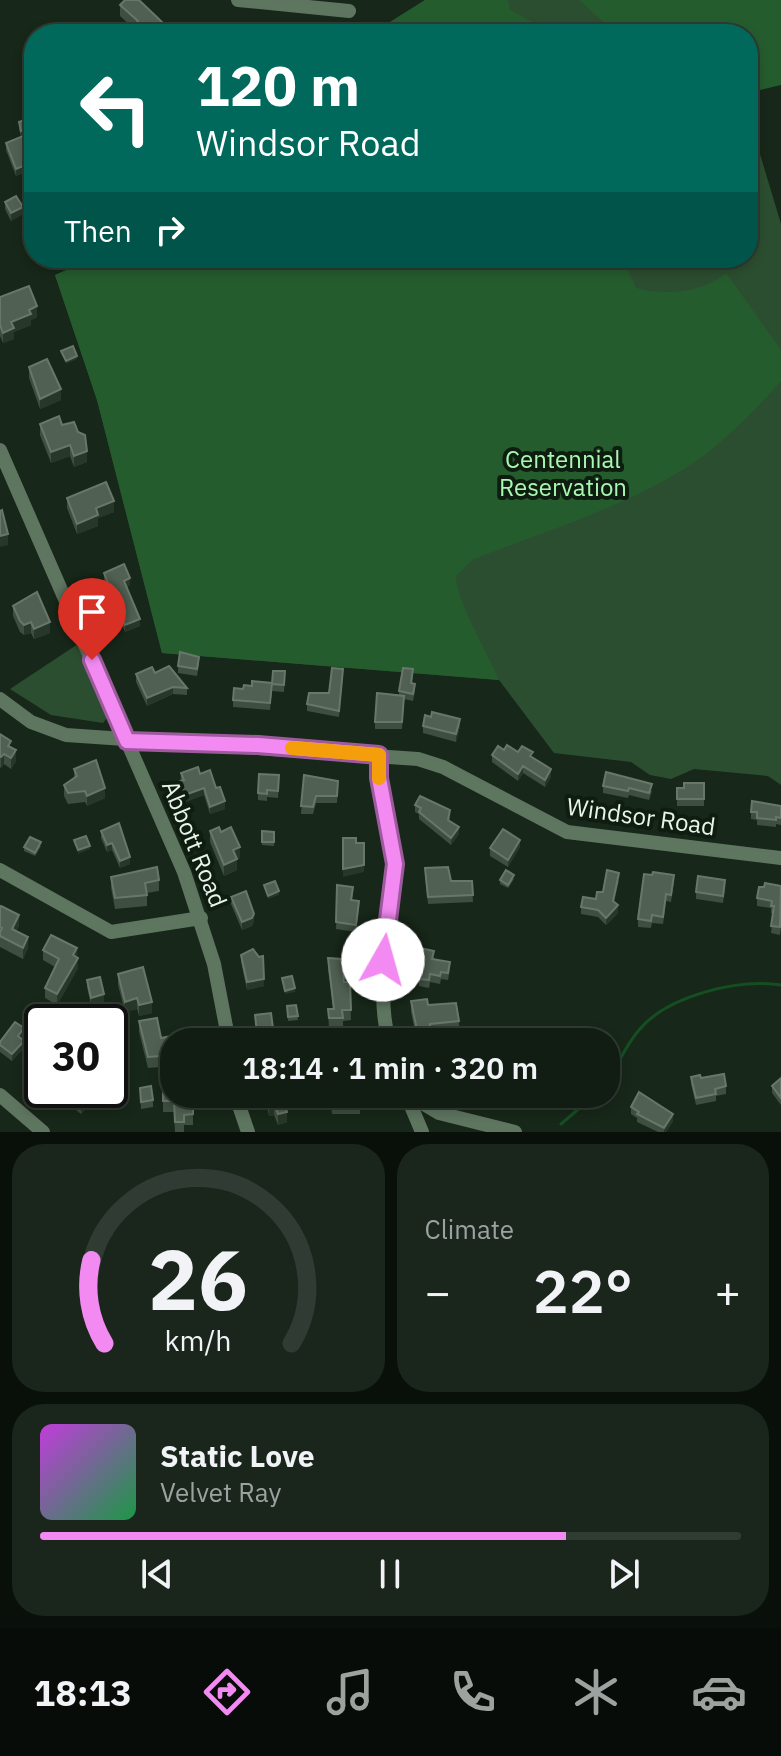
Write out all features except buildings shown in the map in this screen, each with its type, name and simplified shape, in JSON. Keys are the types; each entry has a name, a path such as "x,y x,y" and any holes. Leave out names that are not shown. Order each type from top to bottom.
{"street":[{"path":"238,0 349,11"},
{"name":"Abbott Road","path":"0,450 201,918 226,1028"},
{"name":"Windsor Road","path":"0,699 43,728 66,735 127,741 258,745 435,763 567,832 781,858"},
{"path":"379,755 379,778 395,856 382,983 387,1028"},
{"path":"0,870 104,930 123,932 201,918"},
{"path":"0,1095 43,1132"},
{"path":"234,1108 235,1132"},
{"path":"239,1108 248,1132"},
{"path":"412,1108 422,1132"},
{"path":"430,1108 439,1113 515,1132"}],"green space":[{"path":"425,0 714,0 721,24 387,24"},
{"path":"425,0 508,0 510,10 533,24 387,24"},
{"path":"579,0 781,0 781,85 758,91 758,24 606,24"},
{"name":"Centennial Reservation","path":"758,147 781,224 781,785 768,776 694,769 671,779 650,775 631,762 554,753 499,680 162,653 97,400 55,275 71,268 758,268"},
{"name":"Centennial Reservation","path":"71,268 627,268 636,288 671,292 707,285 726,273 781,350 781,381 725,438 680,472 592,514 472,560 456,576 461,599 499,680 162,653 97,400 55,275"},
{"path":"78,644 109,715 103,723 51,715 10,689"}],"waterway":[{"path":"620,1059 639,1030 667,1007 725,987 781,985"},
{"path":"561,1124 580,1108"}],"slow traffic":[{"path":"292,748 379,755 379,778"}],"route":[{"path":"92,660 127,741 258,745 379,755 379,778 395,856 383,960"}]}
